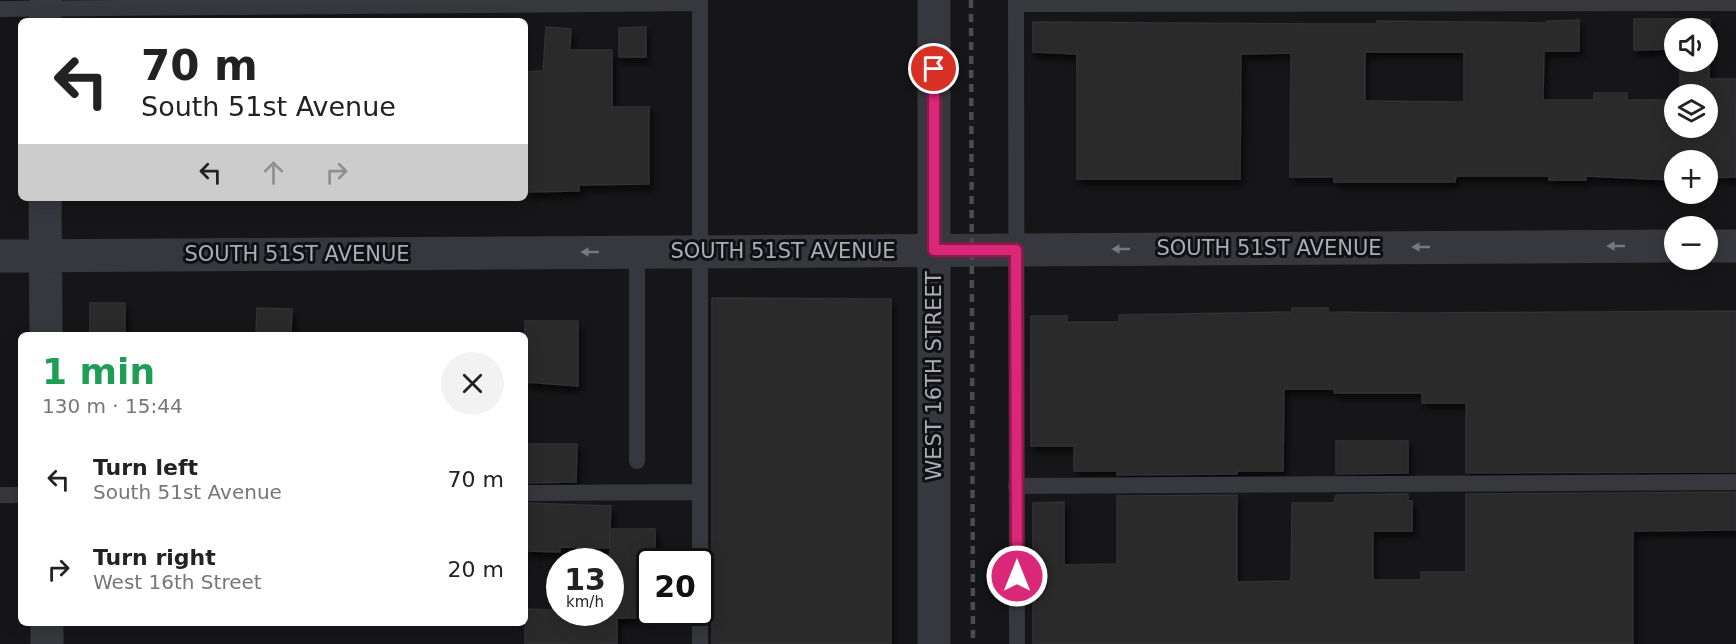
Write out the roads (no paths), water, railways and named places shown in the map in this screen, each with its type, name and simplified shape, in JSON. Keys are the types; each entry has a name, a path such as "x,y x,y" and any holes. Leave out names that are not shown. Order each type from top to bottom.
{"street":[{"name":"WEST 16TH STREET","path":"934,0 934,644"},
{"path":"45,201 46,332"},
{"name":"SOUTH 51ST AVENUE","path":"0,256 1664,246"},
{"path":"1718,246 1736,246"},
{"path":"46,626 47,644"}],"lane":[{"path":"0,9 700,1 700,548"},
{"path":"1017,644 1016,2 1736,3"},
{"path":"637,252 637,462"},
{"path":"1016,486 1736,482"},
{"path":"528,493 700,492"},
{"path":"0,495 18,495"},
{"path":"700,626 700,644"}],"railway":[{"path":"971,0 973,644"}]}
